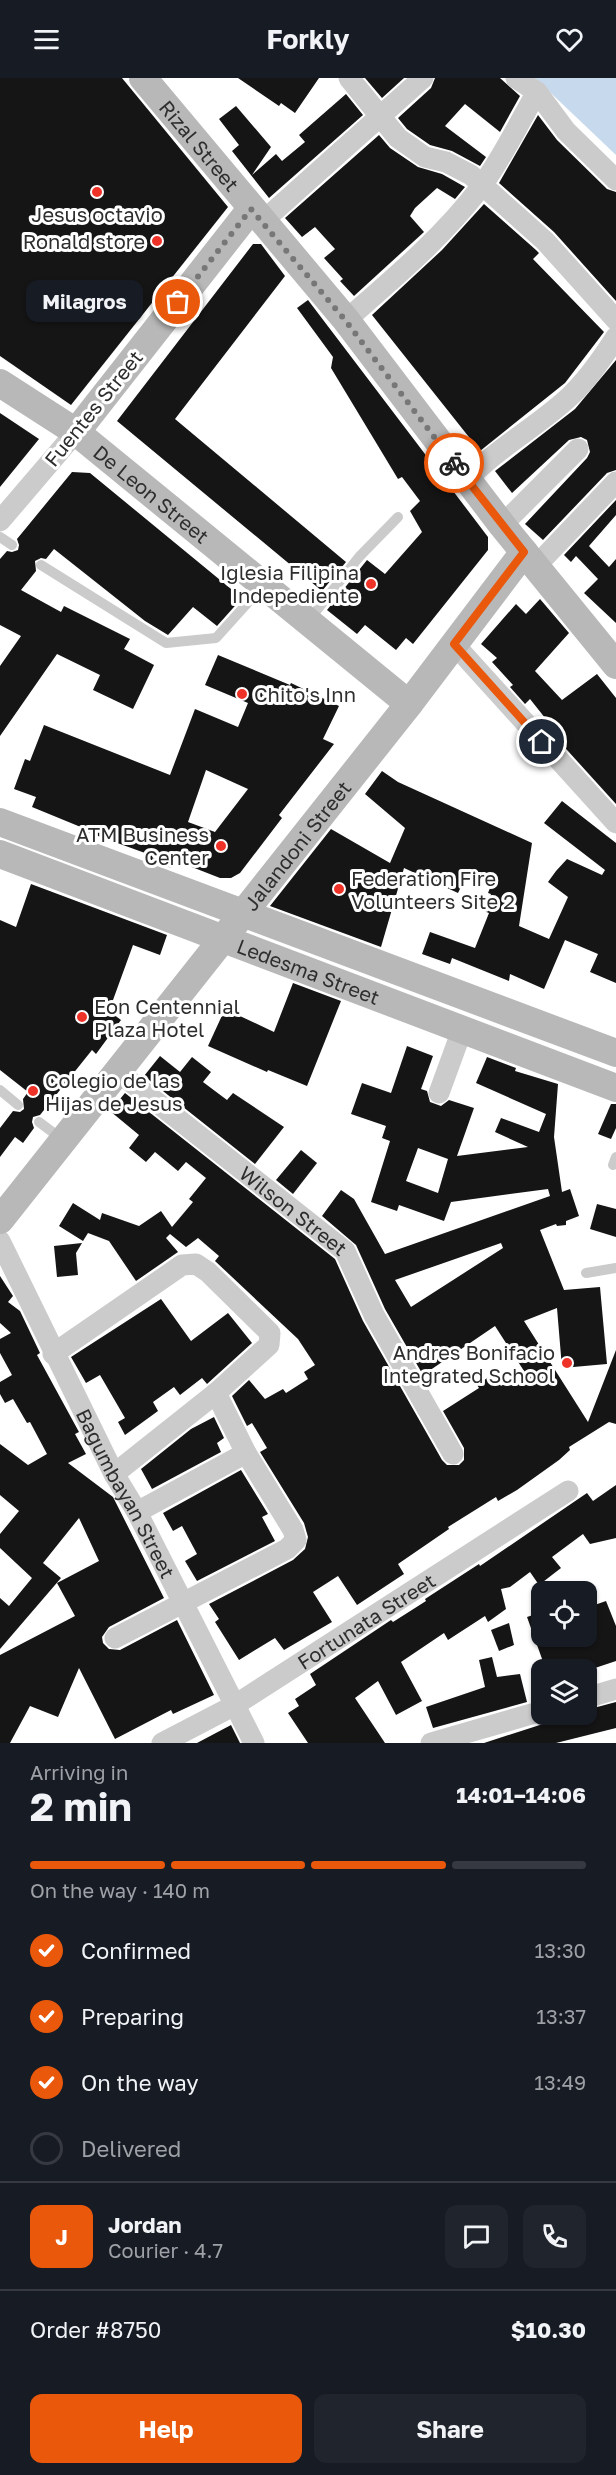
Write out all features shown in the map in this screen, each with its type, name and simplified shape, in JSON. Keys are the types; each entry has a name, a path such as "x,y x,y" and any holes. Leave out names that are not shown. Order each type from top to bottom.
{"main road":[{"name":"Rizal Street","path":"142,78 168,115 257,215 345,320 466,480 616,665"},
{"name":"Fuentes Street","path":"76,432 257,215"},
{"name":"De Leon Street","path":"0,383 76,432 306,623 409,704"},
{"name":"Jalandoni Street","path":"0,1220 454,644 530,559"},
{"name":"Ledesma Street","path":"0,822 462,1030 616,1088"},
{"name":"Ledesma Street","path":"0,854 232,926 616,1053"}],"street":[{"path":"349,78 379,118 411,148 425,157 446,162 471,175 545,241 616,320"},
{"path":"257,215 379,118 423,78"},
{"path":"516,78 537,92 566,131 616,180"},
{"path":"345,320 418,255 482,187 537,92"},
{"path":"466,480 503,446 568,398 601,360 616,337"},
{"name":"Fuentes Street","path":"0,521 76,432"},
{"path":"502,525 578,449"},
{"path":"530,559 616,482"},
{"path":"454,644 616,823"},
{"path":"439,1094 462,1030"},
{"name":"Wilson Street","path":"117,1071 345,1251 374,1315 453,1454"},
{"name":"Bagumbayan Street","path":"0,1241 53,1354 114,1474 137,1512 254,1743"},
{"path":"53,1354 182,1265 196,1264 208,1272 270,1333 269,1345 216,1394 114,1474"},
{"path":"114,1638 287,1549 296,1540 293,1530 246,1453 216,1394"},
{"path":"137,1512 246,1453"},
{"name":"Fortunata Street","path":"162,1743 235,1704 568,1491"},
{"path":"597,1695 616,1689"},
{"path":"431,1743 472,1737 531,1715"}],"lane":[{"path":"306,623 359,557 398,517"},
{"path":"0,537 12,545"},
{"path":"41,565 170,644 216,638 262,587"},
{"path":"0,1090 18,1105"},
{"path":"39,1122 63,1140"},
{"path":"586,1273 616,1268"}],"water":[{"path":"535,78 616,78 616,155"}],"building":[{"path":"0,78 122,78 228,207 71,405 0,356"},
{"path":"238,78 319,78 295,113 281,103 279,106"},
{"path":"365,78 404,78 382,98"},
{"path":"435,78 500,78 520,96 500,132 465,104 445,126 486,157 480,166 452,151 430,145 407,129 398,118 431,88"},
{"path":"346,94 363,115 269,198 232,151 239,145 219,119 236,106 271,147 252,175 276,154 282,161 305,142 299,135"},
{"path":"538,115 557,140 607,189 616,192 616,301 554,232 499,183"},
{"path":"379,135 390,148 418,167 442,174 465,187 455,199 437,188 415,208 410,216 424,232 354,296 340,281 343,279 324,258 335,249 315,227 302,237 285,218"},
{"path":"484,204 539,253 533,259 604,332 565,383 480,451 372,315 442,250"},
{"path":"253,244 261,244 285,276 175,419 346,562 322,591 117,421"},
{"path":"308,300 488,537 488,550 413,644 406,638 396,650 365,625 357,634 327,610 367,560 385,574 422,532 410,511 420,501 402,477 398,479 331,368 333,357 297,308"},
{"path":"616,360 616,470 607,473 543,540 525,524 587,458 590,452 587,440 581,437 569,440 512,493 495,471 575,409"},
{"path":"0,413 39,439 0,487"},
{"path":"72,472 90,473 242,598 217,626 193,607 168,635 145,621 54,549 46,559 41,558 35,561 36,571 21,590 61,612 64,606 130,639 124,649 154,665 133,709 93,690 100,675 57,654 0,736 0,666 21,636 0,625 0,559 7,551 18,550 17,539"},
{"path":"616,500 616,515 589,546 609,567 616,559 616,623 584,593 598,579 576,556 571,562 564,555"},
{"path":"540,599 569,633 535,671 562,700 597,674 616,698 616,804 558,740 561,738 530,699 525,704 510,687 513,685 492,662 497,658 481,644 516,604 526,614"},
{"path":"218,655 290,685 291,683 339,706 323,739 334,744 279,815 282,818 240,873 231,878 220,878 174,860 171,868 144,857 145,853 87,832 88,830 32,807 36,797 14,789 25,759 30,761 44,725 170,775 195,709 238,727 248,703 205,685","holes":["206,770 248,789 215,832 188,822"]},
{"path":"382,771 398,782 532,843 519,926 549,939 568,897 548,882 556,871 567,859 602,875 605,870 544,823 562,801 616,843 616,983 590,972 598,954 565,940 544,989 510,974 509,981 452,958 450,964 422,954 430,932 475,948 489,913 484,911 491,894 488,893 492,883 468,872 458,893 404,868 381,947 270,906 331,829 390,863 405,828 365,794"},
{"path":"31,884 167,935 160,955 133,945 109,1011 121,1020 96,1054 92,1050 40,1115 33,1117 34,1128 23,1143 15,1137 0,1157 0,1128 13,1111 20,1112 24,1109 23,1099 28,1092 0,1070 0,920 16,927"},
{"path":"293,983 341,1001 307,1086 268,1070 267,1072 208,1046 225,1009 274,1032"},
{"path":"407,1046 433,1056 421,1089 427,1091 430,1102 441,1106 449,1100 474,1108 457,1156 528,1147 495,1132 501,1118 539,1132 546,1114 476,1083 487,1057 516,1068 515,1071 558,1084 554,1137 562,1192 570,1189 579,1216 566,1221 566,1225 557,1226 556,1224 540,1230 564,1290 600,1287 607,1364 562,1368 557,1308 524,1321 588,1422 616,1350 616,1424 609,1422 569,1447 570,1450 559,1460 517,1490 498,1501 496,1497 448,1527 449,1529 398,1564 404,1574 357,1605 338,1576 313,1592 332,1622 284,1650 275,1638 239,1660 215,1622 219,1619 209,1604 293,1560 305,1549 308,1537 304,1523 260,1452 267,1448 252,1423 247,1426 232,1396 249,1380 265,1399 283,1389 286,1393 308,1379 304,1372 315,1365 298,1339 215,1261 219,1256 198,1238 186,1247 170,1234 166,1238 178,1252 136,1281 109,1241 88,1233 83,1241 59,1226 73,1203 100,1220 102,1213 139,1226 161,1211 172,1227 193,1202 189,1199 206,1178 186,1162 178,1171 155,1152 146,1162 129,1148 139,1135 110,1111 125,1093 335,1259 363,1321 442,1460 447,1465 459,1465 464,1460 464,1448 443,1411 479,1388 477,1385 493,1374 501,1386 524,1371 495,1326 423,1375 385,1309 356,1245 322,1216 341,1190 354,1199 385,1254 550,1196 548,1189 451,1202 444,1221 399,1205 397,1211 371,1202 390,1141 382,1138 386,1126 351,1114 362,1083 391,1093","holes":["418,1148 448,1159 438,1193 406,1181","501,1243 503,1248 411,1307 395,1280"]},
{"path":"160,1056 180,1072 192,1057 211,1072 203,1082 227,1100 233,1093 284,1127 255,1164 144,1076"},
{"path":"611,1104 616,1104 616,1128 611,1139 598,1134"},
{"path":"301,1150 317,1163 293,1194 276,1180"},
{"path":"597,1204 616,1209 616,1237 590,1229"},
{"path":"82,1243 76,1253 78,1275 57,1277 54,1246"},
{"path":"0,1276 13,1296 8,1302 20,1311 40,1353 37,1355 79,1432 75,1434 86,1454 68,1463 113,1497 164,1598 109,1627 102,1637 103,1643 109,1649 120,1650 177,1620 214,1695 173,1714 171,1710 115,1739 79,1668 58,1717 30,1706 10,1743 0,1743 0,1655 75,1616 57,1583 99,1561 79,1518 43,1563 61,1578 0,1649 0,1598 9,1606 32,1578 0,1548 0,1534 19,1511 0,1495 0,1444 28,1465 47,1454 30,1422 27,1423 13,1399 5,1403 0,1394 0,1382 12,1375 0,1353 0,1339 11,1333 0,1323"},
{"path":"161,1299 191,1341 228,1313 252,1343 207,1384 202,1378 180,1395 174,1387 153,1402 158,1411 125,1435 118,1422 125,1418 100,1375 86,1383 71,1357"},
{"path":"214,1417 224,1438 217,1443 221,1452 152,1489 141,1469 191,1429"},
{"path":"241,1470 268,1514 262,1517 275,1541 197,1581 185,1561 197,1554 182,1526 173,1531 163,1513"},
{"path":"616,1485 616,1538 590,1544 583,1534 552,1557 561,1568 544,1581 536,1581 530,1572 510,1587 501,1589 506,1609 488,1622 485,1616 448,1640 444,1633 401,1662 422,1701 396,1715 378,1681 355,1698 385,1743 308,1743 288,1713 299,1706 295,1699 316,1685 310,1674 391,1620 393,1622 426,1601 425,1599 479,1564 480,1566 587,1493 593,1501"},
{"path":"606,1601 616,1626 616,1661 597,1667 597,1659 542,1659 538,1647 597,1647 597,1604"},
{"path":"531,1616 531,1628 527,1617"},
{"path":"509,1623 514,1645 499,1651 491,1630"},
{"path":"492,1657 497,1677 520,1674 527,1702 433,1728 426,1707 485,1687 479,1660"},
{"path":"616,1702 616,1728 556,1743 484,1743 540,1725 597,1725 597,1707"},
{"path":"231,1725 240,1743 197,1743"}],"way so far":[{"path":"178,302 251,209 345,320 454,463"}],"place":[{"name":"Jesus octavio","path":"97,192"},
{"name":"Ronald store","path":"157,241"},
{"name":"Milagros","path":"178,302"},
{"name":"Iglesia Filipina Indepediente","path":"371,584"},
{"name":"Chito's Inn","path":"242,694"},
{"name":"ATM Business Center","path":"221,846"},
{"name":"Federation Fire Volunteers Site 2","path":"339,889"},
{"name":"Eon Centennial Plaza Hotel","path":"82,1017"},
{"name":"Colegio de las Hijas de Jesus","path":"33,1091"},
{"name":"Andres Bonifacio Integrated School","path":"567,1363"}],"route":[{"path":"454,463 524,552 454,644 542,742"}]}
